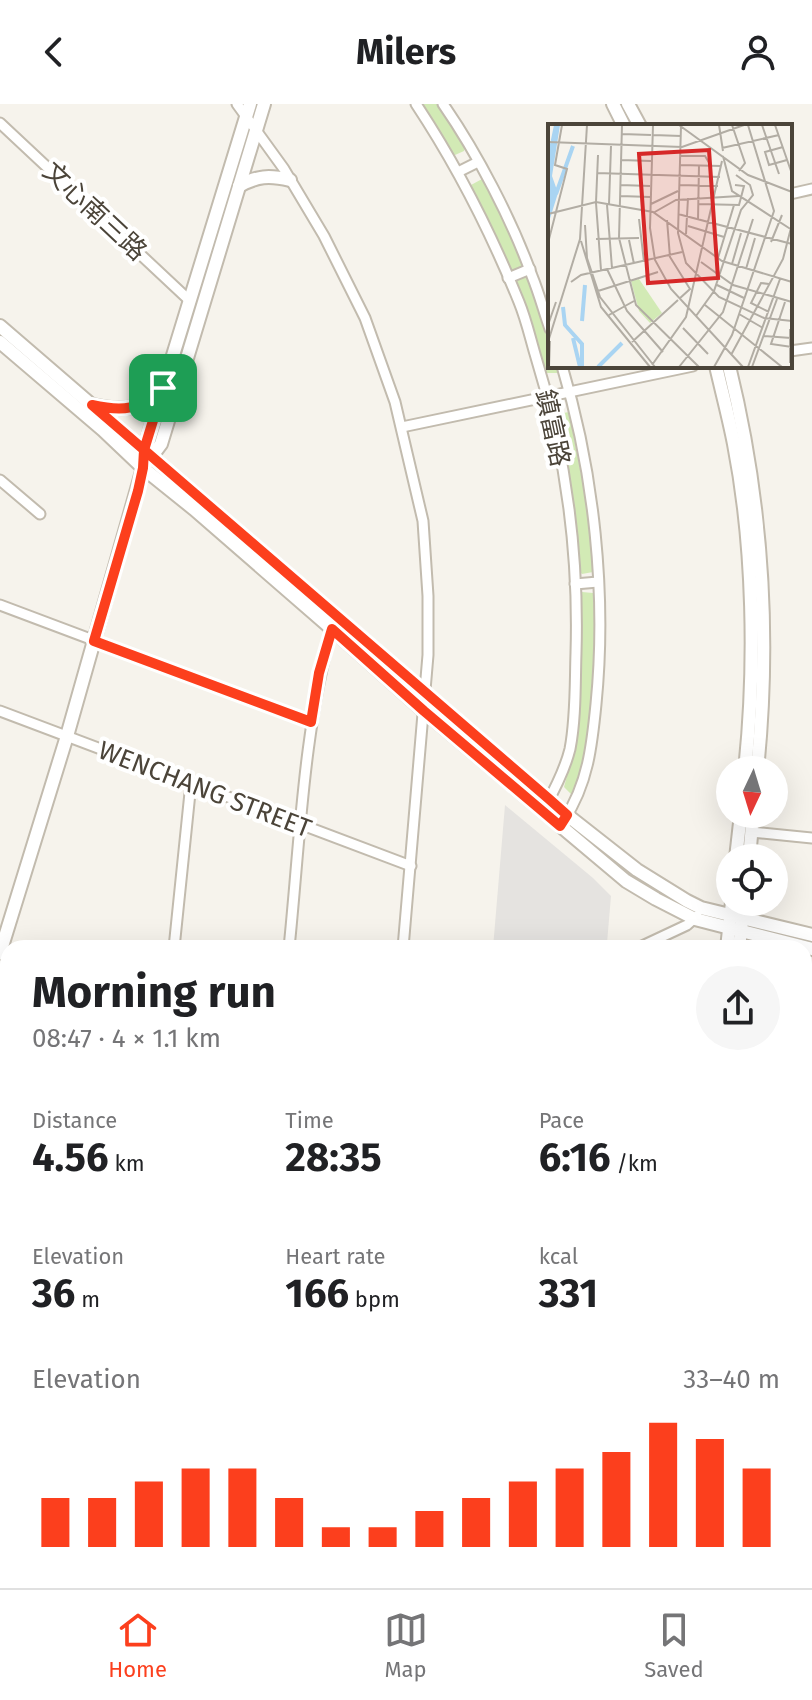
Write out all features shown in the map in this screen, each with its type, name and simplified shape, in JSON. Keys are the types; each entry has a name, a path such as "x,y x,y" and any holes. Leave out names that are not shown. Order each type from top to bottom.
{"street":[{"path":"237,104 248,110 256,130 328,242 365,318 402,427 423,521 428,655 404,940"},
{"path":"148,453 161,444 264,104"},
{"name":"鎮富路","path":"416,104 458,172 520,304 547,396 570,512 577,641 570,748 559,782 543,811"},
{"path":"443,104 461,130 508,221 530,269 548,323"},
{"path":"613,104 623,124"},
{"path":"628,104 639,124"},
{"path":"5,940 148,453 163,388 248,110"},
{"name":"文心南三路","path":"0,123 189,300"},
{"path":"458,172 478,162"},
{"path":"239,186 262,176 290,180"},
{"path":"792,194 812,189"},
{"path":"508,278 530,269"},
{"path":"0,326 549,799 564,820 626,881 656,899 785,940"},
{"path":"0,342 424,711 543,811 564,820"},
{"path":"792,351 812,348"},
{"name":"鎮富路","path":"563,368 580,437 595,532 599,675 591,751 579,795 564,820"},
{"path":"402,427 683,368"},
{"path":"716,368 734,444 749,563 751,692 746,756"},
{"path":"729,368 746,445 762,563 764,666 758,756"},
{"path":"92,405 133,408 163,388"},
{"path":"0,480 40,514"},
{"path":"575,584 598,582"},
{"path":"0,605 311,722"},
{"path":"290,940 311,722 319,673 332,629"},
{"name":"WENCHANG STREET","path":"0,711 411,866"},
{"path":"175,940 191,783"},
{"path":"750,844 751,828"},
{"path":"751,832 812,838"},
{"path":"655,940 687,925 698,914"},
{"path":"735,916 738,940"},
{"path":"730,940 739,916"},
{"path":"736,924 812,935"}],"green space":[{"path":"422,104 438,104 465,147 464,151 455,155 452,153"},
{"path":"482,179 523,267 510,271 471,185"},
{"path":"527,276 548,335 548,368 558,368 558,373 546,373 516,279"},
{"path":"569,412 587,505 593,572 582,574 557,416"},
{"path":"582,592 594,595 594,675 588,746 573,796 564,787 571,761 579,701"}],"shaded area":[{"path":"505,805 611,896 607,940 494,940"}],"route":[{"path":"163,388 133,408 92,405 144,450 202,499 567,815 560,826 332,629 319,673 311,722 94,641 138,491 144,450 163,388"}]}
